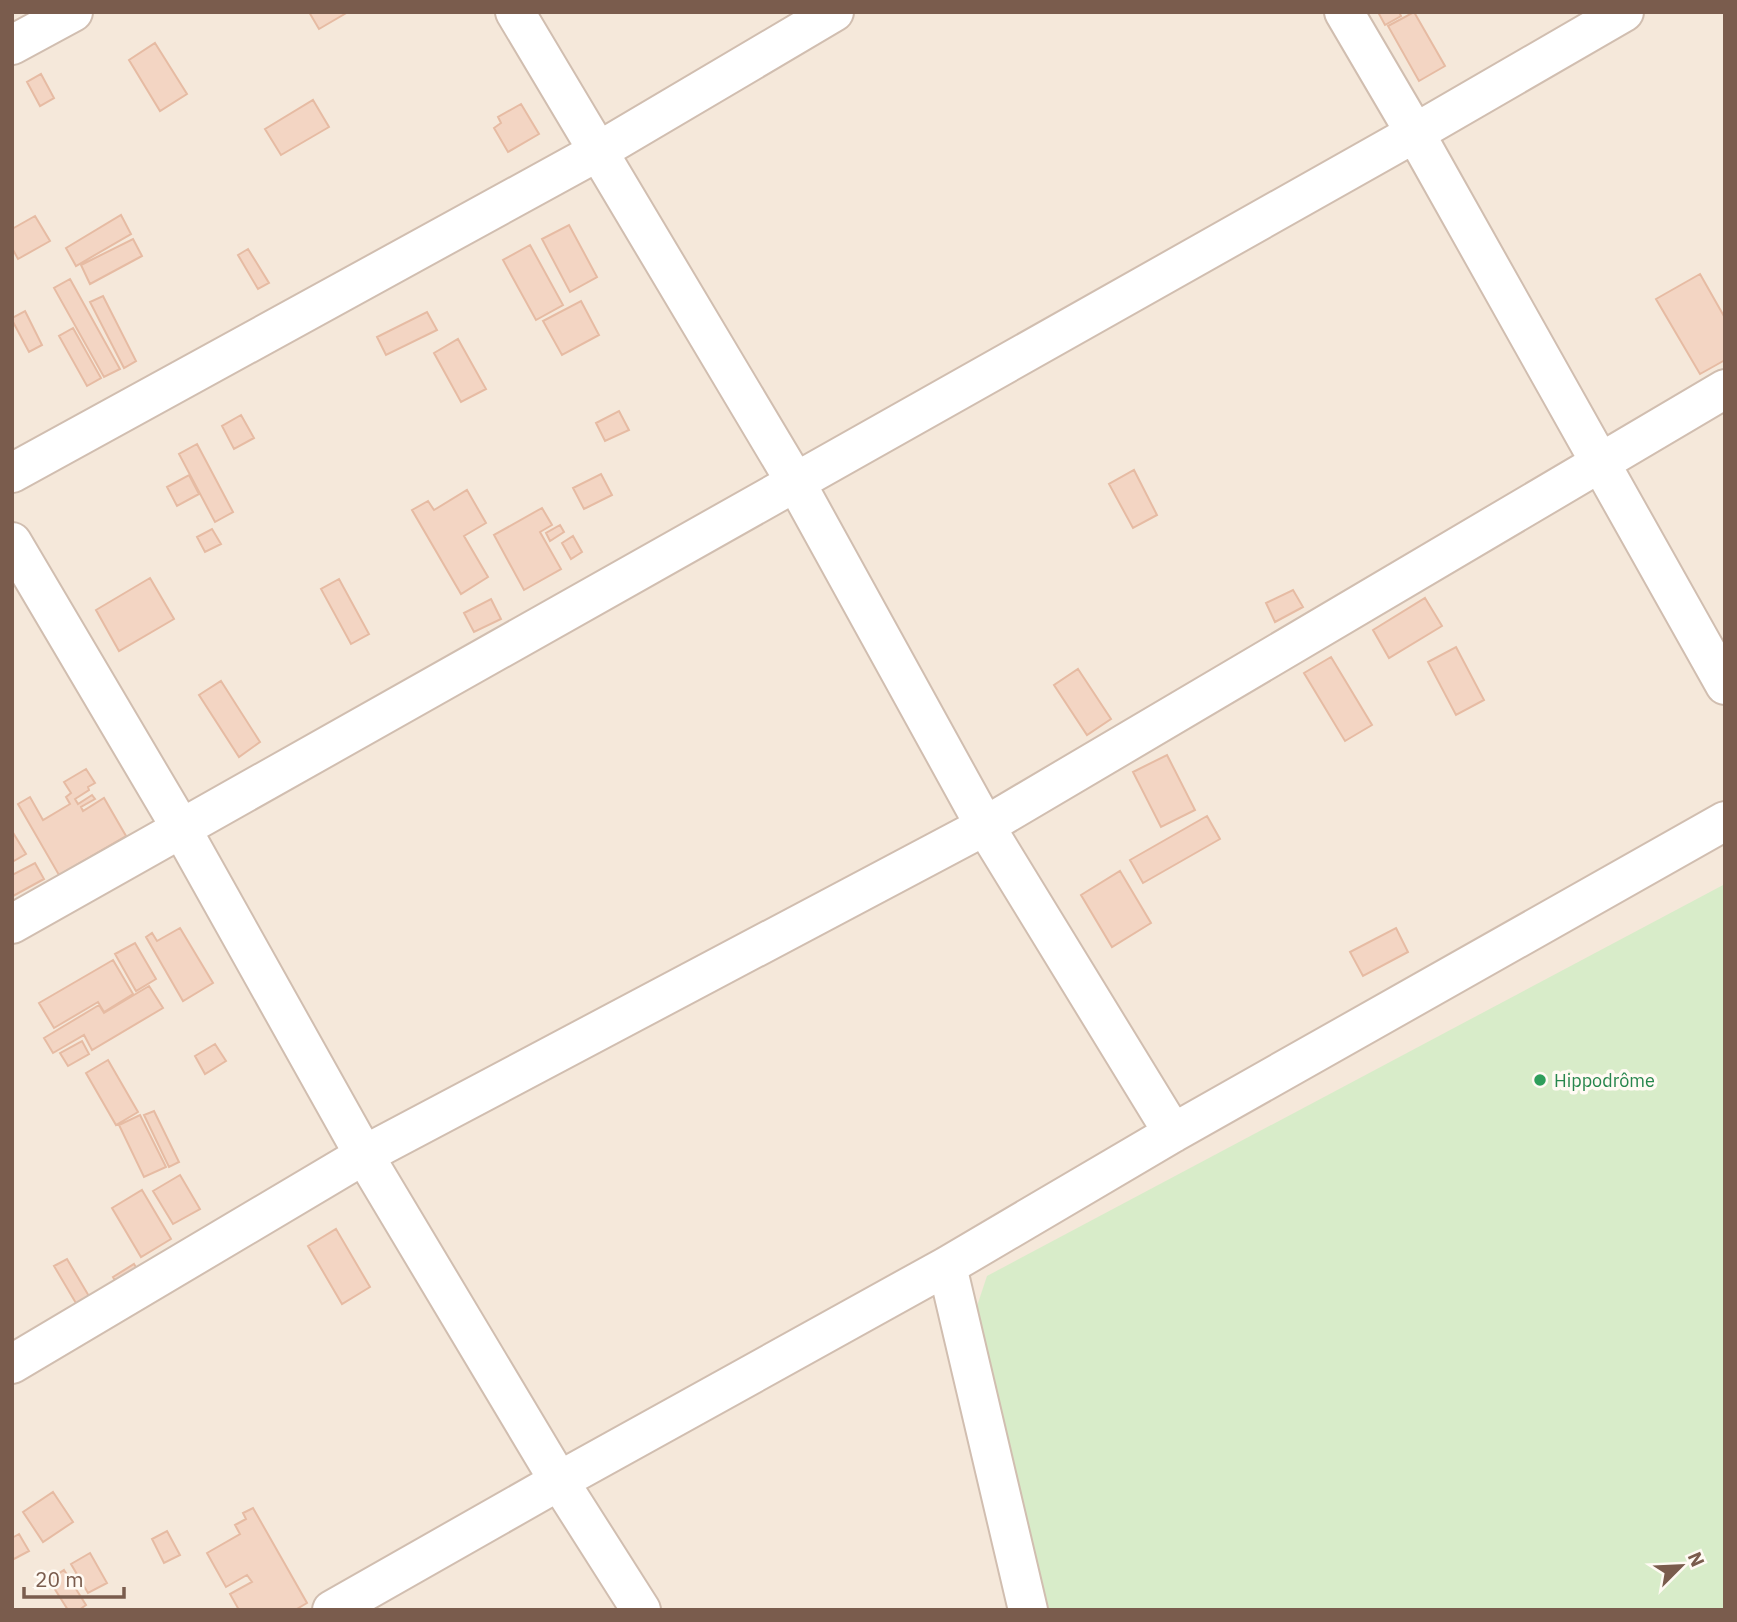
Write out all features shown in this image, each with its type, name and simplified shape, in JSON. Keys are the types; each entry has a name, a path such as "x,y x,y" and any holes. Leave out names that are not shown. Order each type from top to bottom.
{"street":[{"path":"12,46 73,12"},
{"path":"515,12 796,483 985,826 1173,1133"},
{"path":"12,473 597,152 834,12"},
{"path":"1344,12 1415,133 1725,685"},
{"path":"12,923 796,483 1624,12"},
{"path":"12,1364 364,1155 985,826 1725,389"},
{"path":"12,542 181,828 364,1155 559,1481 641,1610"},
{"path":"332,1610 947,1266 1173,1133 1725,821"},
{"path":"947,1266 1028,1610"}],"shaded area":[{"path":"12,12 1725,12 1725,1610 12,1610"}],"green space":[{"name":"Hippodrôme","path":"1725,884 1725,1610 1036,1610 967,1336 987,1276"}],"building":[{"path":"309,12 348,12 319,29"},
{"path":"1378,12 1399,12 1401,16 1385,25"},
{"path":"1414,12 1445,66 1419,81 1388,26"},
{"path":"155,43 187,94 160,111 129,60"},
{"path":"41,74 54,98 40,106 27,82"},
{"path":"313,100 329,127 281,155 265,129"},
{"path":"521,104 539,134 508,152 494,128 501,123 498,117"},
{"path":"121,215 131,234 76,266 66,248"},
{"path":"35,216 50,241 18,259 12,248 12,229"},
{"path":"569,225 597,277 570,292 542,239"},
{"path":"133,239 142,256 90,284 81,265"},
{"path":"530,245 563,305 536,320 503,260"},
{"path":"248,249 269,283 258,289 238,255"},
{"path":"1700,274 1725,318 1725,360 1700,374 1656,299"},
{"path":"70,279 120,369 104,377 54,288"},
{"path":"103,296 136,361 124,368 90,302"},
{"path":"581,301 599,335 562,355 543,321"},
{"path":"25,311 42,345 29,352 12,320"},
{"path":"427,312 437,330 386,355 377,337"},
{"path":"73,328 101,378 87,386 59,336"},
{"path":"458,339 486,389 461,402 434,353"},
{"path":"619,411 629,430 605,441 596,423"},
{"path":"241,415 254,438 234,449 222,426"},
{"path":"197,444 233,512 215,522 179,454"},
{"path":"1134,470 1157,515 1133,528 1109,484"},
{"path":"601,474 612,495 584,509 573,488"},
{"path":"189,475 199,494 177,506 167,487"},
{"path":"467,490 486,523 464,536 488,577 461,594 412,510 428,501 434,510"},
{"path":"542,508 552,525 540,532 561,569 524,590 494,535"},
{"path":"560,525 564,532 550,541 546,533"},
{"path":"212,529 221,544 205,552 197,537"},
{"path":"573,536 582,552 571,559 562,543"},
{"path":"150,578 174,619 119,651 96,610"},
{"path":"339,579 369,634 351,644 321,589"},
{"path":"1293,590 1303,607 1275,622 1266,603"},
{"path":"1425,598 1442,626 1389,658 1373,630"},
{"path":"491,599 501,619 474,632 464,613"},
{"path":"1456,647 1484,700 1456,715 1428,662"},
{"path":"1331,657 1372,725 1345,741 1304,673"},
{"path":"1078,669 1111,719 1087,735 1054,685"},
{"path":"221,681 260,742 239,757 199,695"},
{"path":"1167,755 1195,810 1161,827 1133,772"},
{"path":"86,769 95,783 75,799 78,804 92,795 95,799 81,807 83,811 104,798 126,836 59,875 18,804 30,797 43,820 70,804 66,797 71,793 64,782"},
{"path":"1207,816 1220,839 1143,883 1130,860"},
{"path":"12,831 26,854 12,862"},
{"path":"35,863 44,879 13,896 12,875"},
{"path":"1120,871 1151,923 1112,947 1081,895"},
{"path":"180,928 213,983 183,1001 146,937 152,933 157,941"},
{"path":"1396,928 1408,952 1363,976 1350,952"},
{"path":"135,943 156,979 136,991 115,954"},
{"path":"113,960 133,994 104,1012 98,1002 54,1028 39,1003"},
{"path":"149,986 163,1008 92,1050 84,1035 53,1053 44,1038 99,1005 104,1013"},
{"path":"82,1041 89,1054 68,1066 60,1053"},
{"path":"215,1044 226,1061 205,1074 195,1056"},
{"path":"108,1060 138,1112 116,1125 86,1073"},
{"path":"154,1111 179,1162 169,1167 144,1115"},
{"path":"140,1115 166,1167 144,1177 119,1125"},
{"path":"180,1175 200,1209 173,1224 153,1191"},
{"path":"142,1190 171,1239 141,1257 112,1208"},
{"path":"336,1229 370,1287 342,1304 308,1246"},
{"path":"67,1259 96,1308 83,1315 54,1266"},
{"path":"134,1264 145,1282 124,1295 113,1277"},
{"path":"53,1492 73,1522 43,1542 23,1512"},
{"path":"253,1508 307,1603 295,1610 239,1610 230,1594 252,1582 247,1575 226,1587 207,1553 240,1534 235,1525 246,1519 243,1513"},
{"path":"167,1531 180,1555 164,1563 152,1539"},
{"path":"19,1534 29,1551 12,1560 12,1538"},
{"path":"90,1553 107,1583 88,1593 71,1564"},
{"path":"64,1570 86,1605 79,1610 68,1610 49,1580"}],"place":[{"name":"Hippodrôme","path":"1540,1080"}]}
